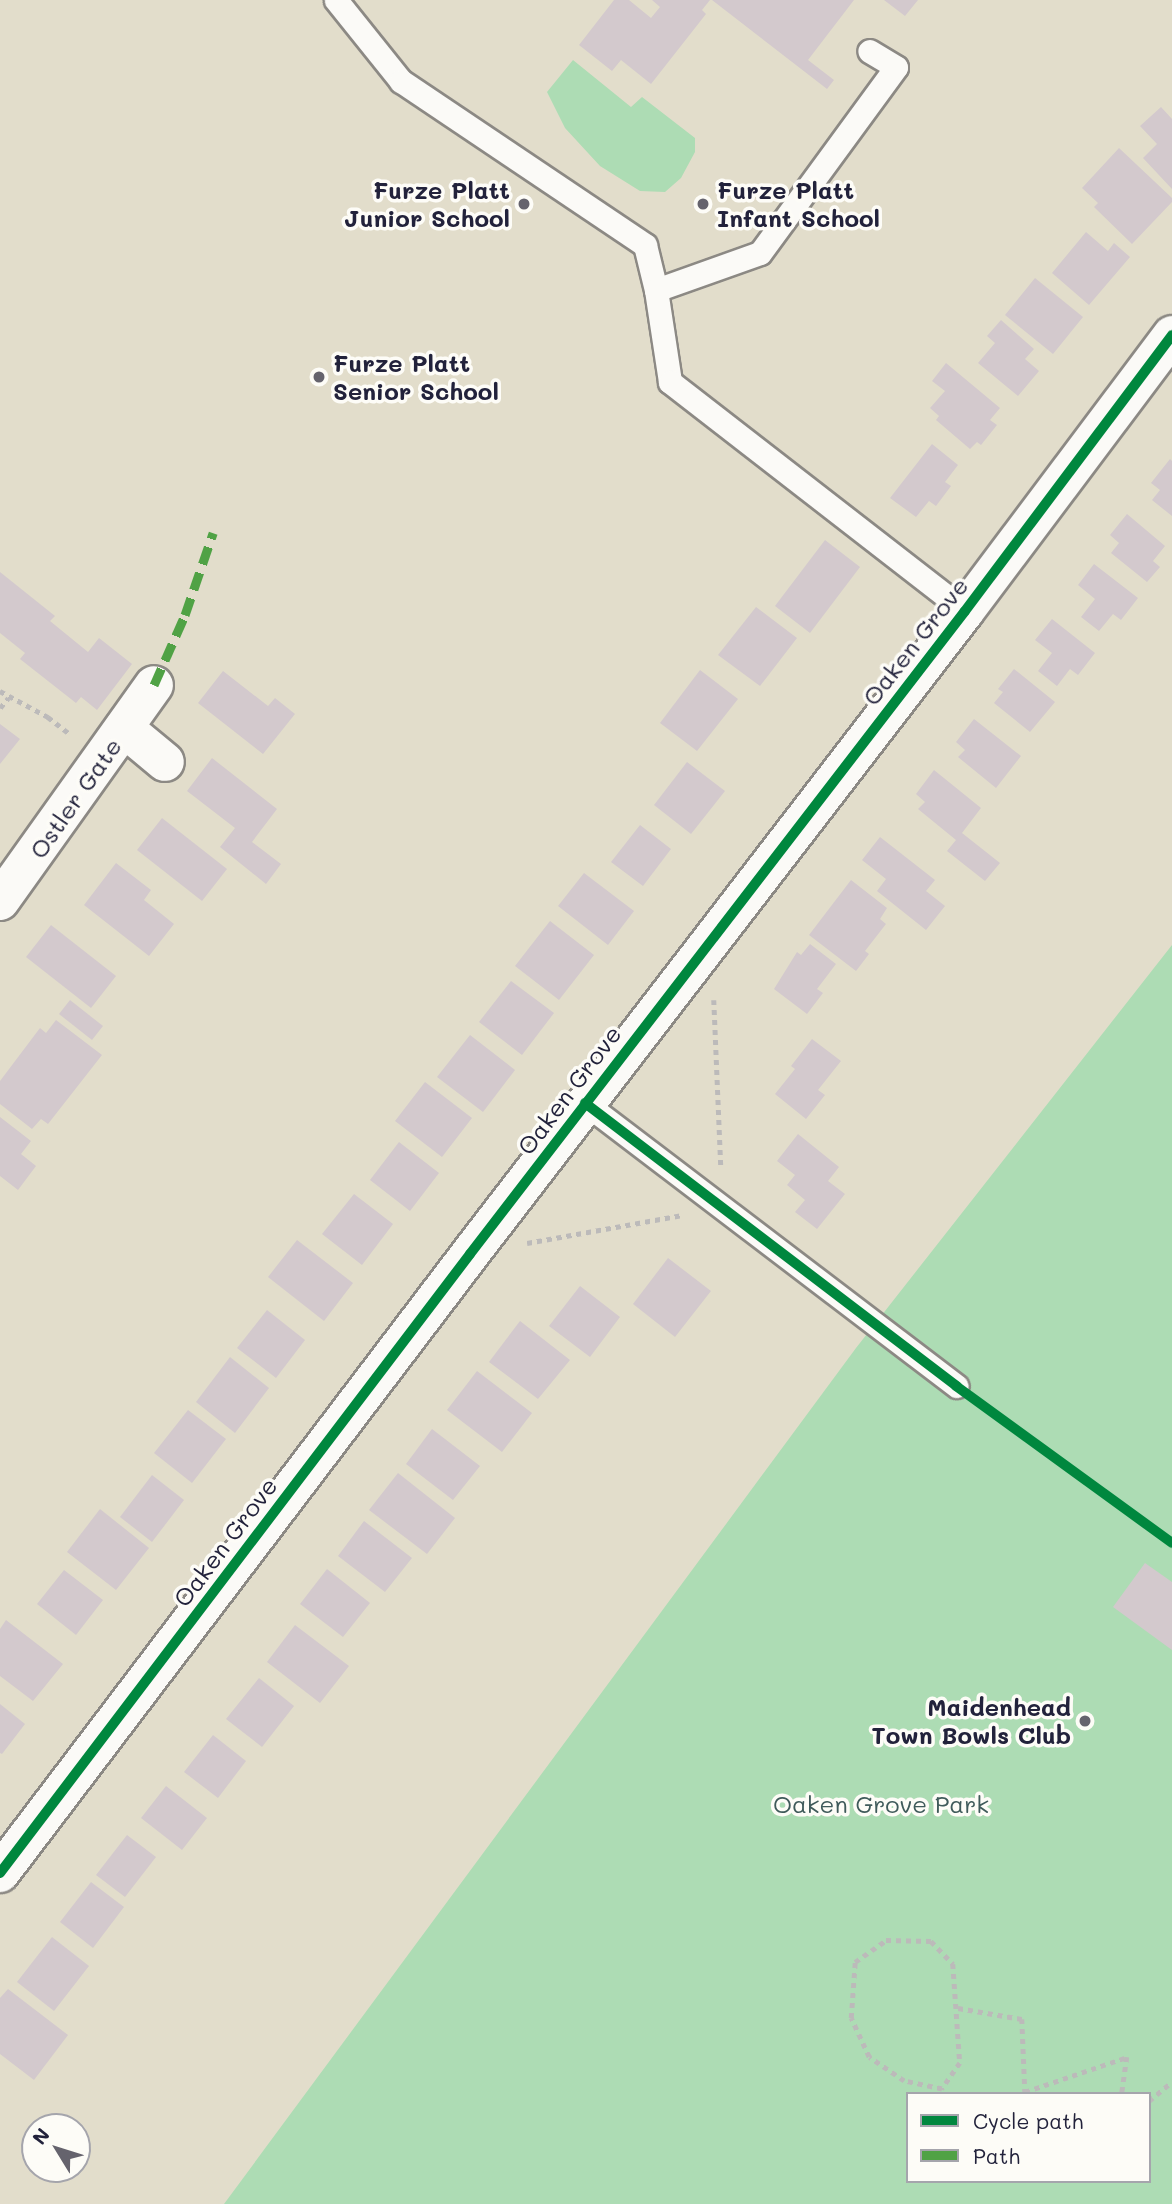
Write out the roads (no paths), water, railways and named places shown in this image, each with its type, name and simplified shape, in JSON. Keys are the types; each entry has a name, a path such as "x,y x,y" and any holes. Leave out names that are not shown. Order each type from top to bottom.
{"street":[{"name":"Oaken Grove","path":"0,1873 585,1103 965,611 1172,335"},
{"name":"Ostler Gate","path":"0,901 154,685"},
{"name":"Ostler Gate","path":"124,728 166,762"}],"lane":[{"path":"336,0 401,81 645,245 656,290 670,382 965,611"},
{"path":"656,290 760,253 896,67 869,51"},
{"path":"585,1103 956,1386"}],"place":[{"name":"Furze Platt Junior School","path":"524,204"},
{"name":"Furze Platt Infant School","path":"703,204"},
{"name":"Furze Platt Senior School","path":"319,377"},
{"name":"Maidenhead Town Bowls Club","path":"1085,1721"}],"park label":[{"name":"Oaken Grove Park","path":"881,1804"}]}
